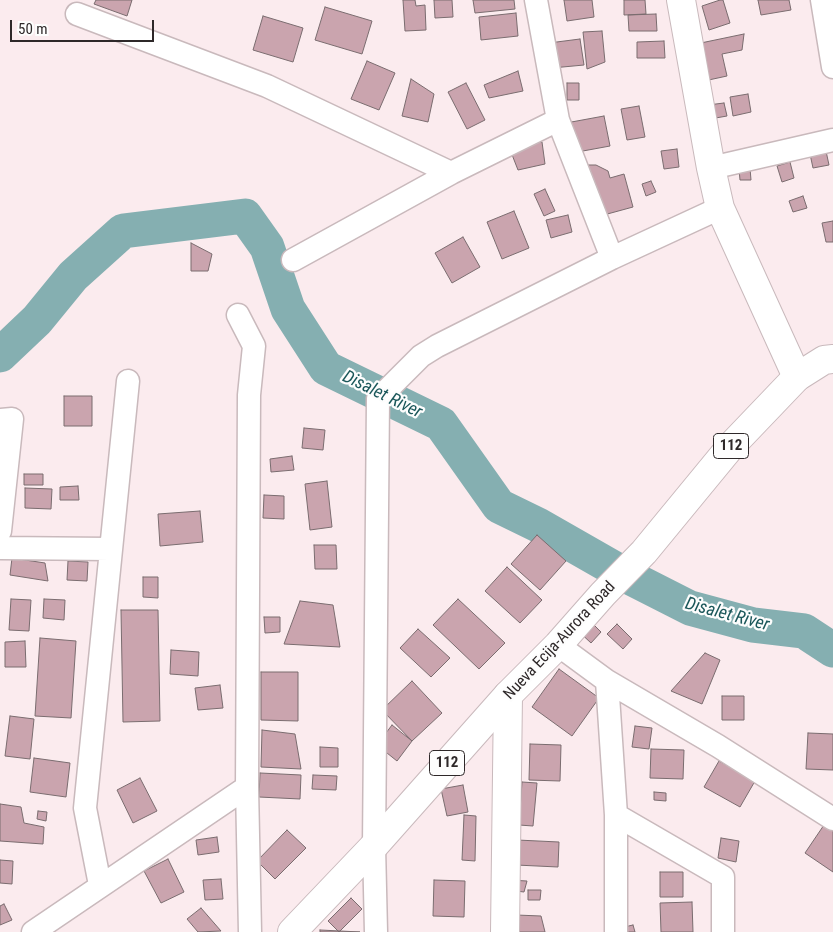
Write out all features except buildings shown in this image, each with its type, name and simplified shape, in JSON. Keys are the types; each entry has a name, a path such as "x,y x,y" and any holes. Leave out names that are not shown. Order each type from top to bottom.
{"main road":[{"path":"681,0 720,208 797,377"},
{"name":"Nueva Ecija-Aurora Road","path":"292,932 374,846 508,695 558,645 603,594 644,552 732,446 797,377 824,360 833,359"},
{"path":"505,932 508,695"}],"street":[{"path":"536,0 558,120 612,258"},
{"path":"822,0 833,66"},
{"path":"77,14 267,86 451,173"},
{"path":"293,260 451,173 558,120"},
{"path":"711,168 833,140"},
{"path":"376,932 374,846 378,400 421,356 437,346 612,258 720,208"},
{"path":"238,315 254,346 249,395 247,787 250,932"},
{"path":"100,885 85,808 128,381"},
{"path":"0,420 12,419 0,531"},
{"path":"0,548 110,549"},
{"path":"558,645 608,680 718,746 833,819"},
{"path":"608,680 616,815 616,932"},
{"path":"33,932 247,787"},
{"path":"616,815 723,877 723,932"}],"waterway":[{"name":"Disalet River","path":"0,355 37,320 73,276 123,231 245,216 267,247 288,309 326,368 441,424 499,506 538,525 629,577 690,608 753,625 804,631 833,650"}]}
